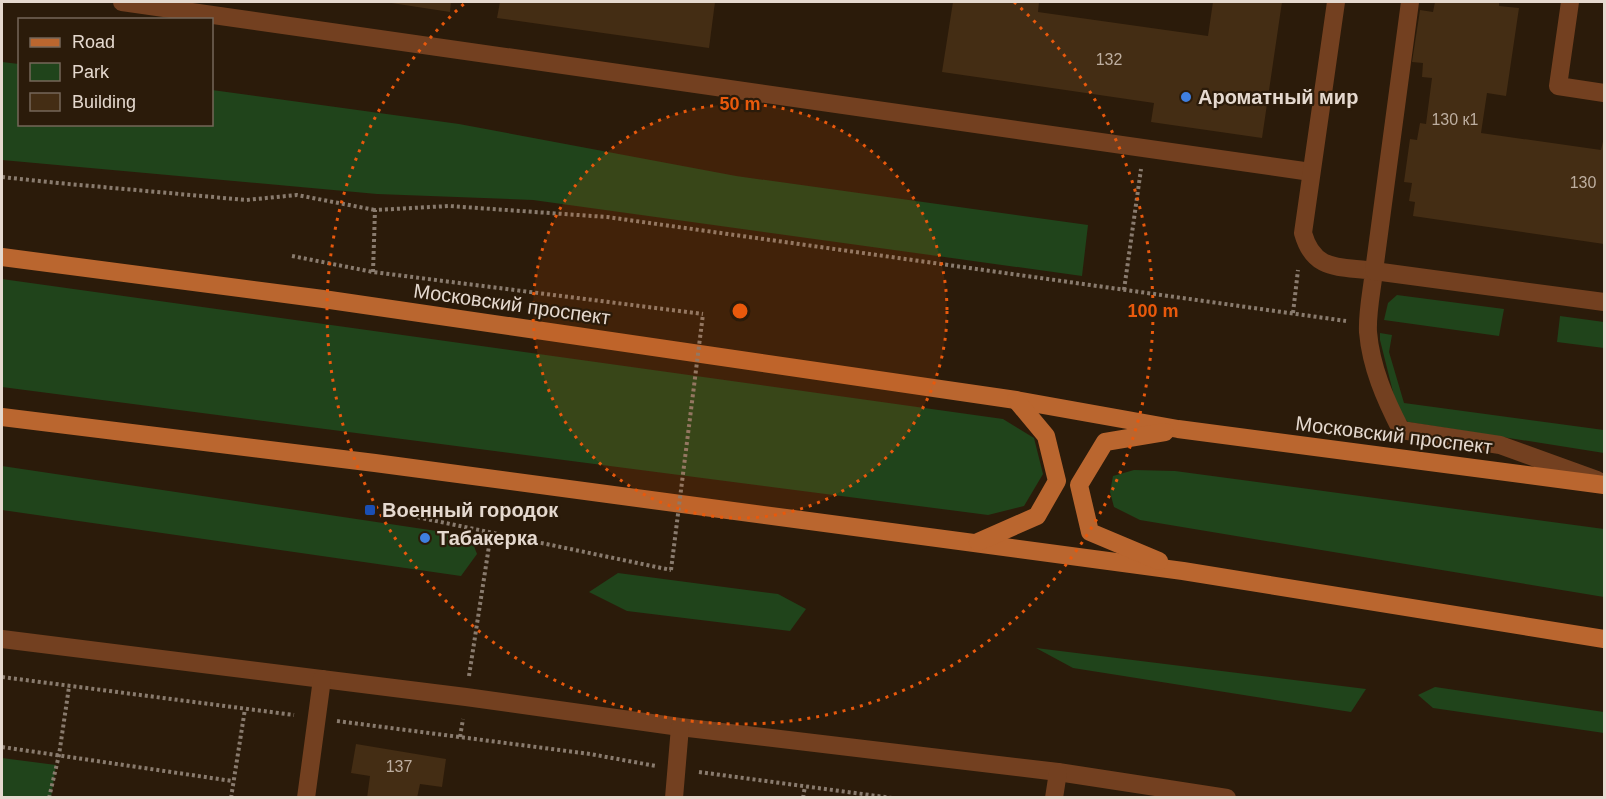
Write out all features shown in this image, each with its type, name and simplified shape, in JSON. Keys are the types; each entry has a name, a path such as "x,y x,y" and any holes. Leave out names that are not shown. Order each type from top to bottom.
{"main road":[{"name":"Московский проспект","path":"2,256 323,299 1016,400 1178,429 1605,484"},
{"path":"976,543 1037,516 1057,481 1046,436 1016,400"},
{"name":"Московский проспект","path":"2,417 398,466 1183,571 1605,639"},
{"name":"Московский проспект","path":"1178,429 1105,442 1079,485 1090,532 1183,571"}],"street":[{"path":"122,2 1311,172"},
{"path":"1336,2 1303,233 1307,249 1316,259 1328,264 1605,302"},
{"path":"1410,2 1368,331 1374,367 1386,401 1401,430 1500,445 1605,484"},
{"path":"1570,2 1558,86 1605,93"},
{"path":"2,639 466,697 680,727 1058,772 1227,798"},
{"path":"306,798 322,679"},
{"path":"674,798 680,727"},
{"path":"1054,798 1058,772"}],"path":[{"path":"1124,290 1144,148"},
{"path":"2,177 246,200 297,195 375,210 449,206 607,217 1342,320"},
{"path":"373,272 375,210"},
{"path":"292,256 373,272 703,314 671,570 388,512"},
{"path":"460,737 490,532"},
{"path":"2,677 590,754 676,769 892,798"},
{"path":"49,798 59,755 69,687"},
{"path":"231,798 245,709"},
{"path":"2,747 232,781"},
{"path":"803,798 805,786"}],"green space":[{"path":"2,62 18,64 18,126 213,126 213,90 459,124 736,176 1088,225 1082,276 533,200 377,194 2,160"},
{"path":"2,279 1003,419 1034,438 1043,474 1024,506 988,515 2,387"},
{"path":"1397,295 1504,309 1499,336 1384,320 1388,303"},
{"path":"1560,316 1604,322 1604,348 1557,342"},
{"path":"1380,333 1392,335 1389,352 1404,403 1604,430 1604,453 1408,422 1398,412"},
{"path":"2,466 470,536 477,554 461,576 2,510"},
{"path":"1134,470 1175,471 1604,529 1604,597 1140,520 1114,507 1110,492 1113,476"},
{"path":"618,573 778,594 806,609 790,631 627,611 589,592"},
{"path":"1036,648 1366,689 1351,712 1073,668"},
{"path":"1435,687 1604,712 1604,733 1433,708 1418,695"},
{"path":"2,758 56,765 51,797 2,797"}],"building":[{"path":"385,2 451,2 450,12"},
{"path":"500,2 715,2 709,48 497,18"},
{"path":"953,2 1039,2 1038,12 1208,36 1213,2 1282,2 1262,138 1151,122 1154,103 942,72"},
{"path":"1435,2 1499,2 1499,6 1519,8 1506,96 1487,93 1481,133 1601,150 1604,137 1604,244 1413,216 1415,202 1409,201 1412,183 1404,182 1410,139 1417,140 1420,123 1426,124 1432,78 1422,77 1423,63 1412,62 1420,10 1433,12"},
{"path":"356,744 446,759 442,787 420,784 417,798 367,798 370,776 351,773"}],"place":[{"name":"Ароматный мир","path":"1186,97"},
{"name":"Военный городок","path":"370,510"},
{"name":"Табакерка","path":"425,538"}]}
